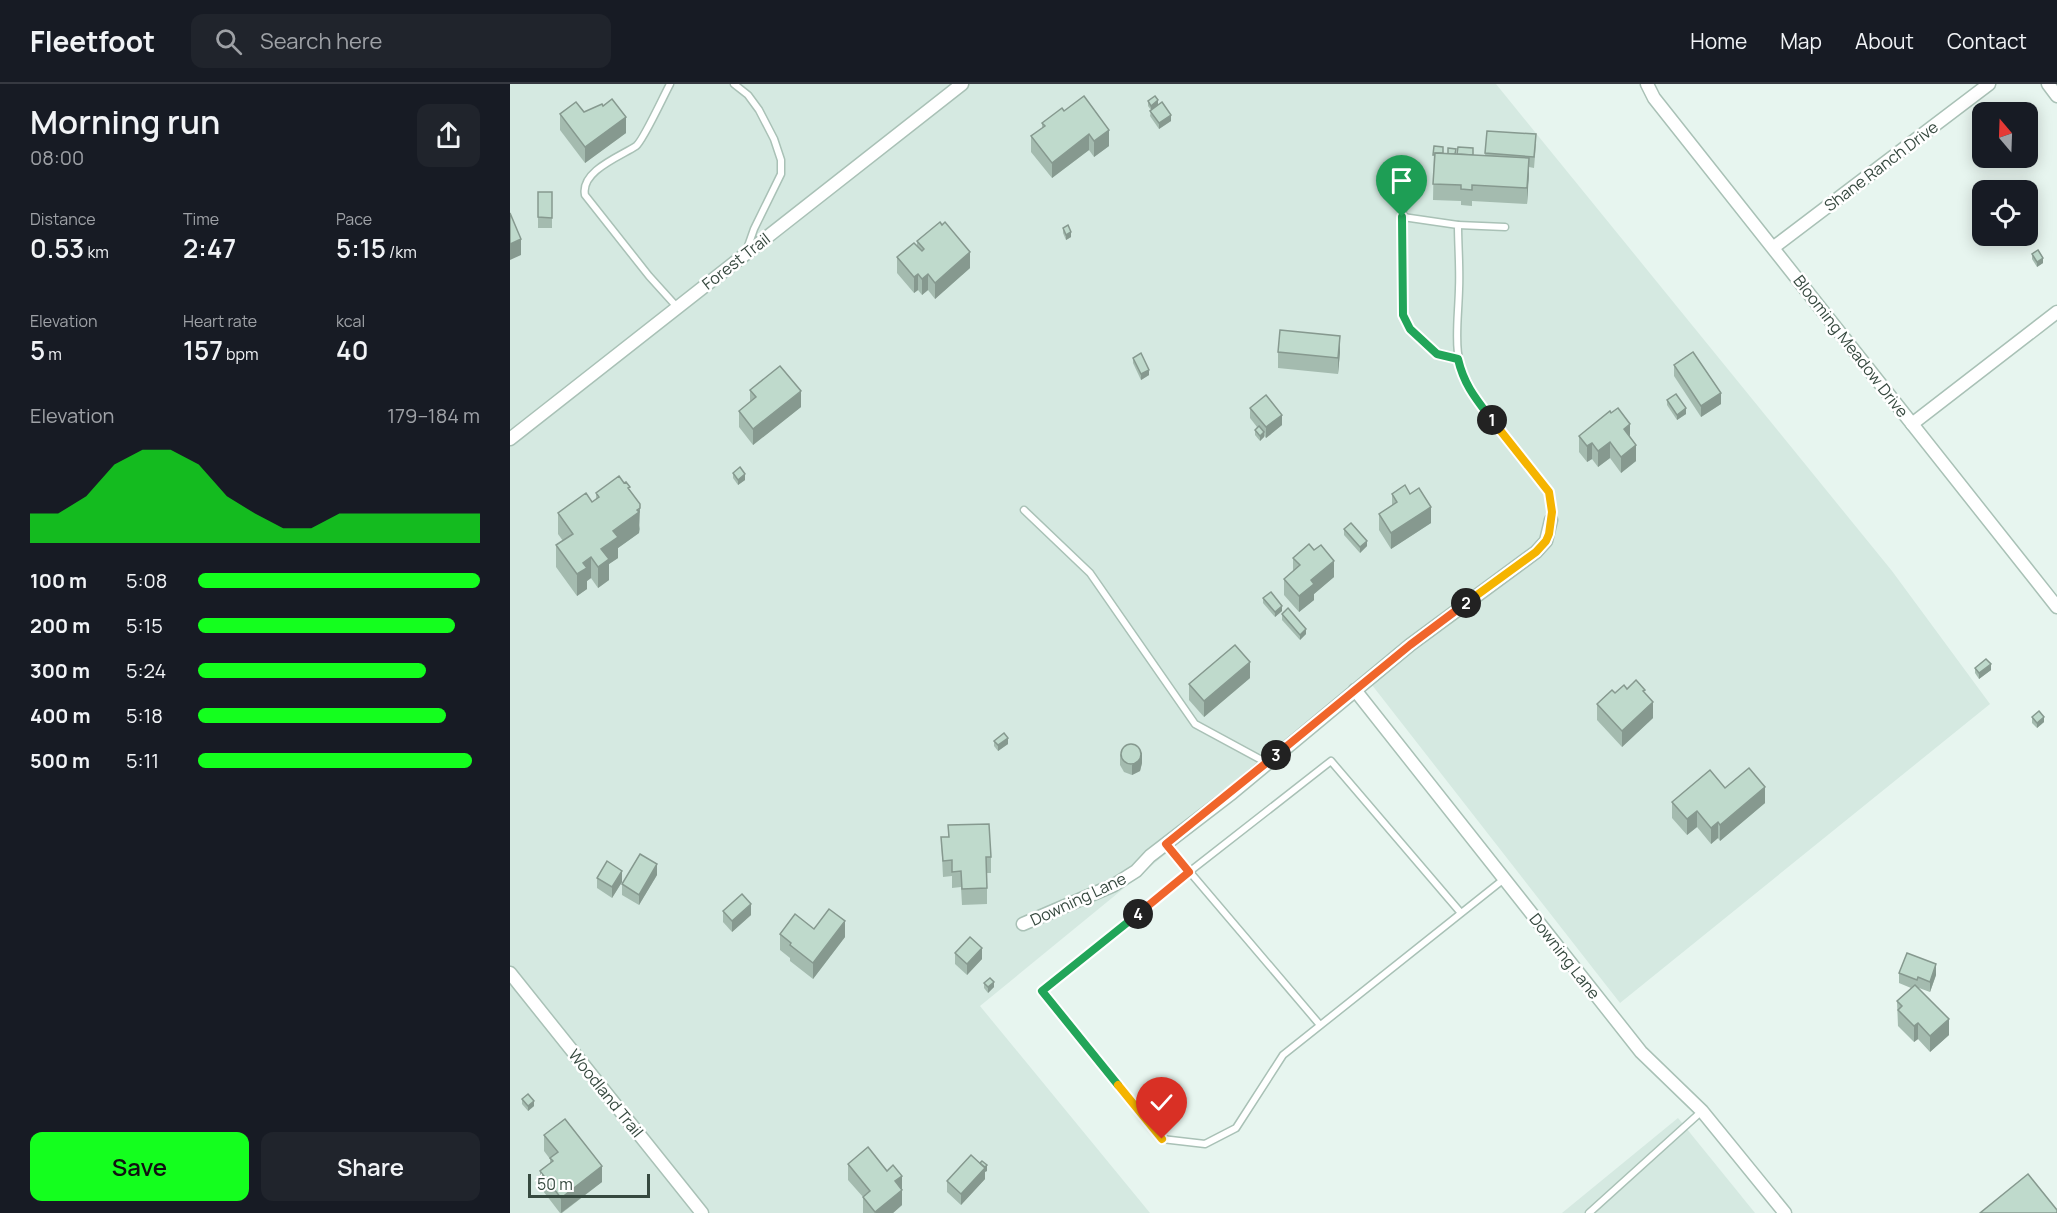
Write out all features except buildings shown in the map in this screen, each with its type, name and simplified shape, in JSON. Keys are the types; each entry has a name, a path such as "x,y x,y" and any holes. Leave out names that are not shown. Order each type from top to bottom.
{"street":[{"name":"Forest Trail","path":"510,439 962,84"},
{"name":"Blooming Meadow Drive","path":"1647,84 1654,99 2055,600"},
{"name":"Shane Ranch Drive","path":"1774,247 1989,84"},
{"path":"2048,84 2057,96"},
{"path":"1912,424 2057,312"},
{"name":"Downing Lane","path":"1023,924 1114,885 1136,871 1150,856 1410,645 1536,552 1546,541 1551,520"},
{"name":"Downing Lane","path":"1355,690 1641,1052 1702,1111 1785,1213"},
{"name":"Woodland Trail","path":"510,973 700,1212"}],"lane":[{"path":"670,84 639,144 597,170 587,181 584,189 585,195 649,276 678,308"},
{"path":"734,84 748,95 759,110 774,138 781,160 781,174 754,229 745,254"},
{"path":"1402,186 1403,315 1410,329 1437,354 1458,359"},
{"path":"1402,217 1458,225 1506,227"},
{"path":"1458,225 1458,359 1462,377 1471,393 1549,492 1551,520"},
{"path":"1024,510 1090,573 1195,724 1267,763"},
{"path":"1461,913 1331,761 1042,991 1162,1139 1205,1144 1236,1128 1282,1055 1504,879"},
{"path":"1166,844 1320,1025"},
{"path":"1589,1213 1702,1111"}],"shaded area":[{"path":"510,84 1496,84 1892,571 1990,704 1620,1003 1372,685 980,1006 1150,1213 510,1213"},
{"path":"1678,1118 1755,1213 1562,1213"}],"route":[{"path":"1162,1139 1042,991 1189,872 1166,844 1232,793 1410,645 1536,552 1549,534 1552,512 1549,492 1471,393 1462,377 1458,359 1437,354 1410,329 1403,315 1402,217"}]}
